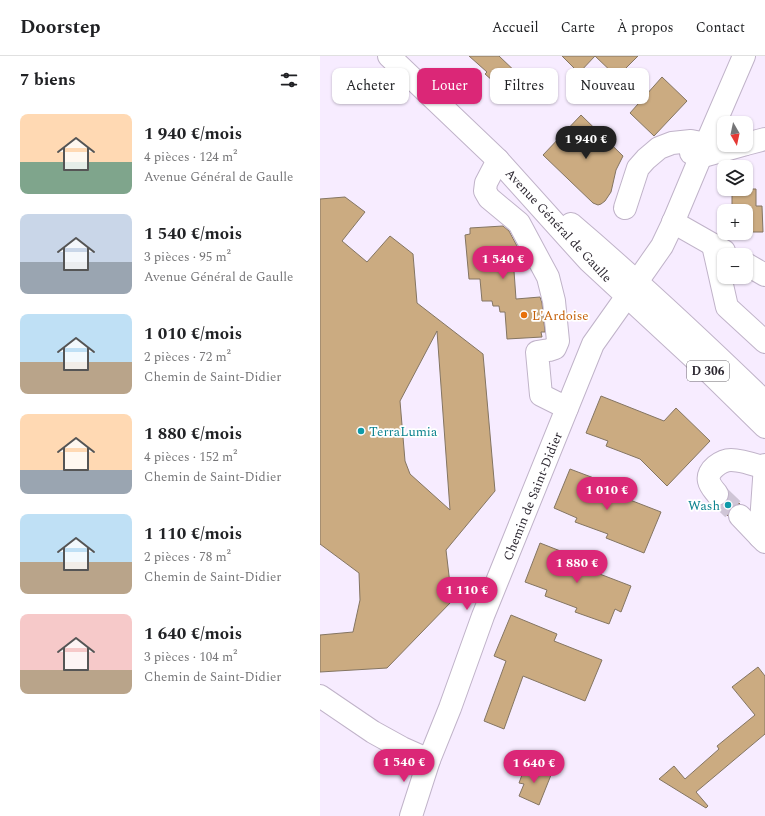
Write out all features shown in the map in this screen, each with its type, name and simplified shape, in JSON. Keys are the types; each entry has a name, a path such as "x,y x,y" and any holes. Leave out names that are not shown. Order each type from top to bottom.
{"street":[{"path":"389,56 501,163 486,183 485,191 489,198 519,223 548,277 554,301 558,341 554,348 537,352 541,396 567,408"},
{"name":"Chemin de Saint-Didier","path":"410,816 429,760 450,708 483,616 593,344 662,246 673,222 697,151 744,56"},
{"path":"753,142 765,139"},
{"path":"625,208 638,168 658,148 672,143 691,141 697,151 717,148"},
{"name":"Avenue Général de Gaulle","path":"501,163 600,248 632,289"},
{"name":"Avenue Général de Gaulle","path":"501,163 589,261 632,289 655,310 710,373 765,427"},
{"path":"673,222 718,248"},
{"path":"753,268 765,275"},
{"path":"725,284 727,307 765,342"},
{"name":"Avenue Général de Gaulle","path":"655,310 700,339 765,402"},
{"path":"717,494 708,480 708,475 725,460 733,460 765,467 763,530 740,516"},
{"path":"320,696 373,732 402,748 429,760"}],"building":[{"path":"469,56 499,56 512,68 490,68 490,78 485,74 487,72"},
{"path":"562,56 595,56 584,68 574,68"},
{"path":"595,56 638,56 626,68 608,68"},
{"path":"662,77 687,101 654,136 630,113 638,104 649,104 649,92"},
{"path":"581,115 623,156 616,170 611,192 605,201 598,205 593,203 543,155"},
{"path":"753,189 756,189 756,206 762,206 763,232 753,232 753,204 732,204 732,196 753,196"},
{"path":"345,197 365,212 342,241 367,262 390,236 413,254 417,303 483,354 495,491 446,550 452,601 387,668 320,672 320,635 353,632 360,600 359,573 320,544 320,199","holes":["437,331 450,510 410,474 405,461 400,401"]},
{"path":"503,226 509,231 517,246 519,270 514,271 516,299 540,297 545,332 541,332 542,337 507,339 505,312 500,312 499,306 493,306 492,301 482,301 480,279 469,279 465,235 470,234 470,228"},
{"path":"601,396 664,421 676,408 710,441 667,486 640,459 606,446 608,441 586,433"},
{"path":"570,469 615,486 612,493 661,512 644,553 606,538 608,534 575,522 577,518 554,508"},
{"path":"729,494 740,504 731,507 728,512 728,516 718,506 725,504"},
{"path":"540,543 586,561 584,568 631,586 621,612 615,609 609,624 575,612 577,608 545,596 547,590 525,582"},
{"path":"511,615 557,634 554,641 602,660 585,701 523,676 504,729 484,721 506,661 494,656"},
{"path":"758,667 765,676 765,734 696,792 708,806 706,808 659,779 674,766 685,779 719,749 717,746 755,715 732,687"},
{"path":"526,764 551,775 539,805 519,796 524,784 519,783"}],"tunnel":[{"path":"717,494 740,516"}],"place":[{"name":"L'Ardoise","path":"524,315"},
{"name":"TerraLumia","path":"361,431"},
{"name":"Wash","path":"728,505"}]}
